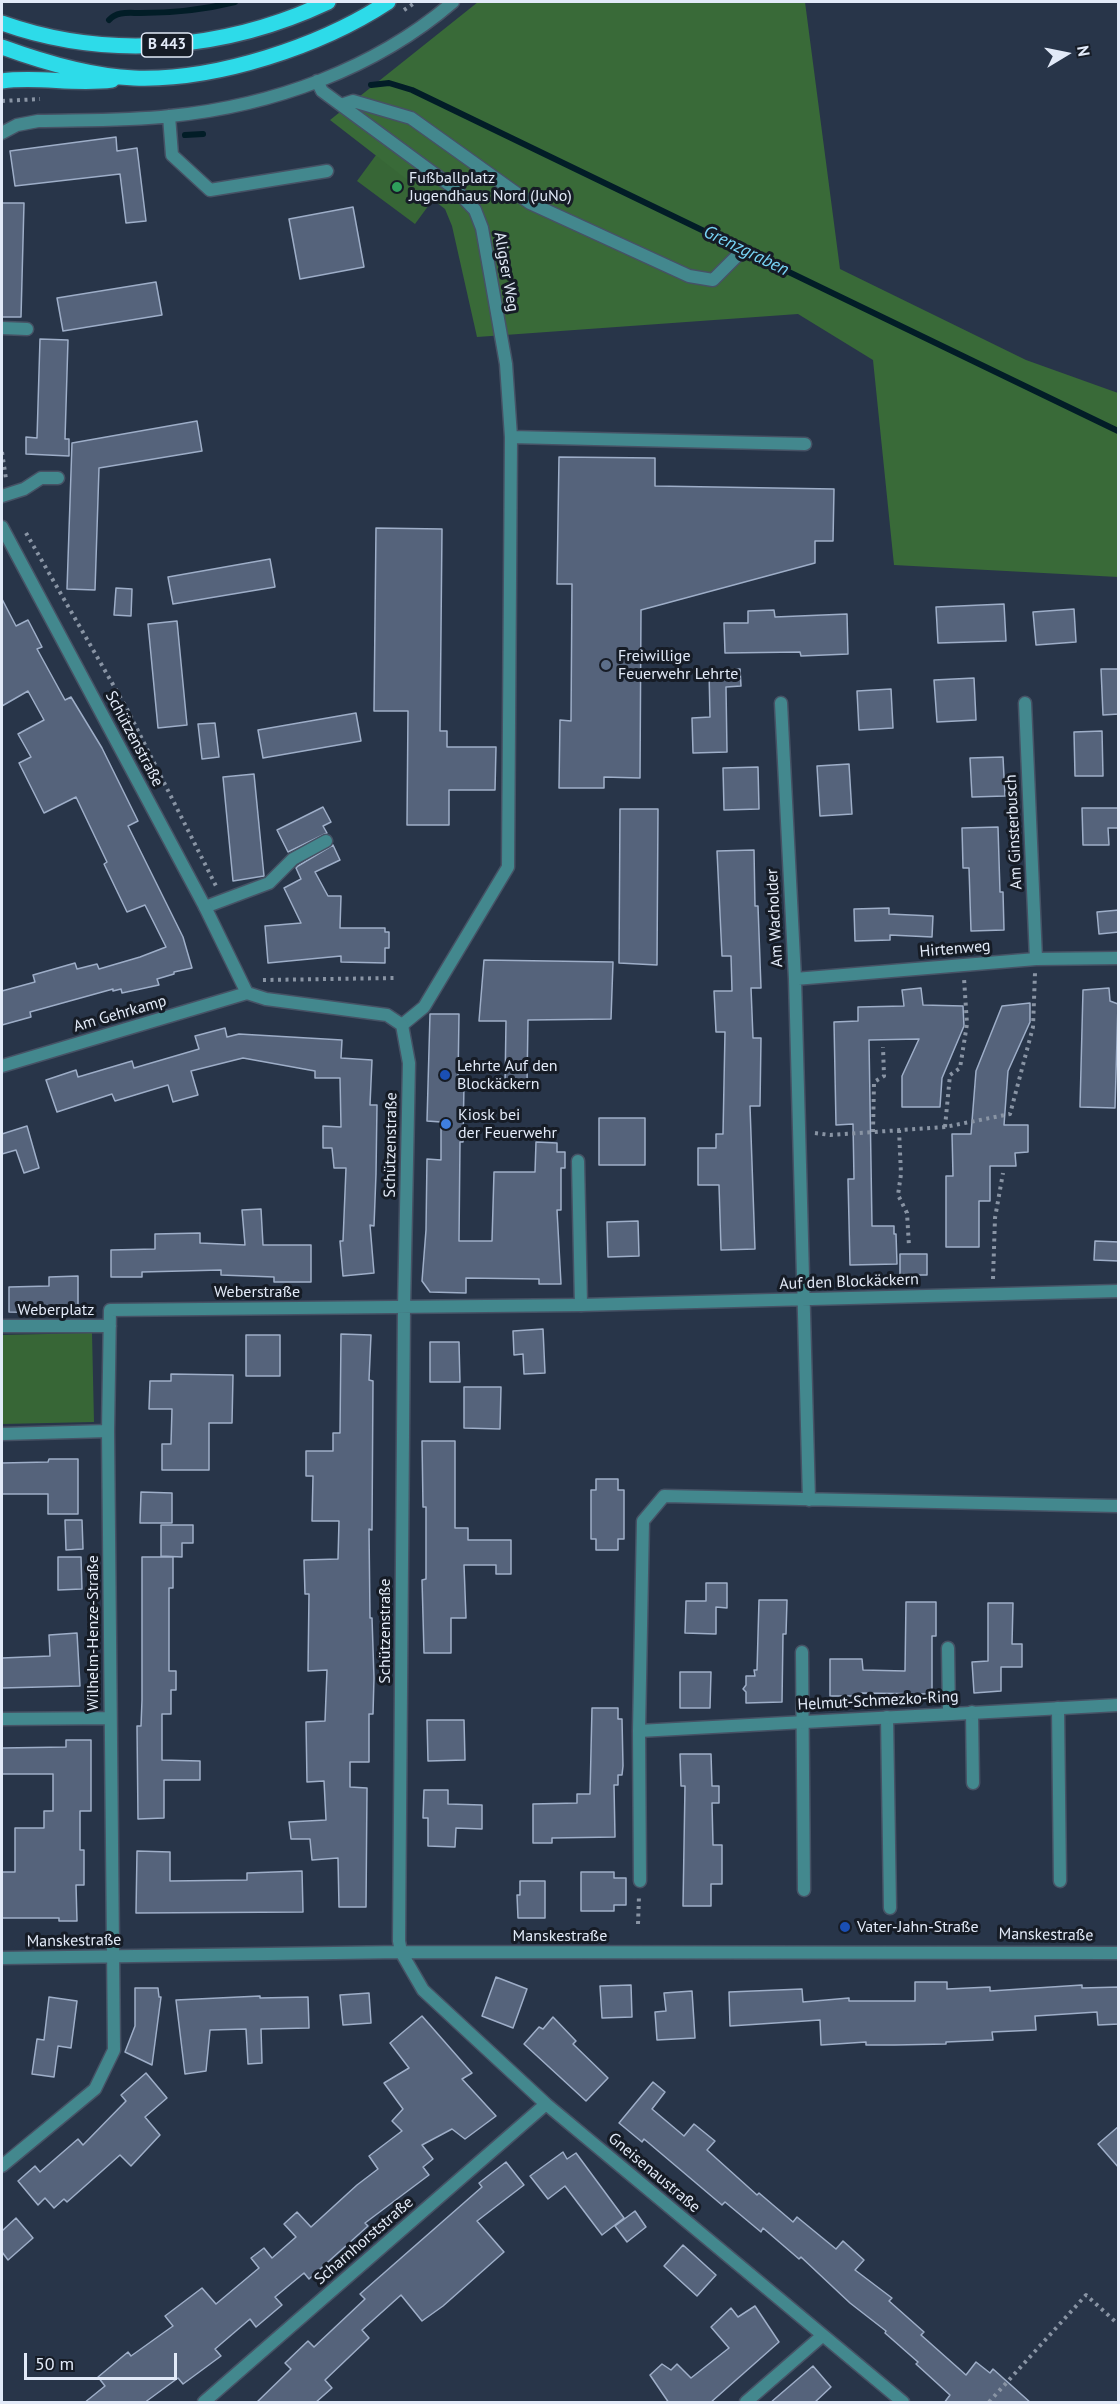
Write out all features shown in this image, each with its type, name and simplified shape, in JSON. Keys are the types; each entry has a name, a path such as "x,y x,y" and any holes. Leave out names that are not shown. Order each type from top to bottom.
{"main road":[{"name":"B 443","path":"2,23 57,39 99,46 164,46 202,41 266,27 301,15 328,2"},
{"name":"B 443","path":"2,47 64,66 134,78 171,76 208,71 276,55 342,29 388,2"},
{"path":"2,81 28,79 91,83 134,78"}],"street":[{"path":"2,133 17,125 38,121 169,116 261,101 317,81 374,56 453,2"},
{"name":"Aligser Weg","path":"317,81 321,91 455,189 475,210 482,228 506,364 511,437 508,867 424,1007 402,1025"},
{"path":"340,105 353,101 411,118 530,203 689,276 713,280 737,256"},
{"path":"169,116 172,155 210,190 327,171"},
{"path":"2,328 27,329"},
{"path":"511,437 805,444"},
{"path":"5,495 24,489 41,478 58,478"},
{"name":"Schützenstraße","path":"2,527 205,907 247,993"},
{"name":"Am Wacholder","path":"781,703 795,979 803,1301"},
{"name":"Am Ginsterbusch","path":"1024,703 1036,959"},
{"path":"205,907 269,883 293,858 326,841"},
{"name":"Hirtenweg","path":"795,979 1036,959 1119,958"},
{"path":"247,993 266,999 387,1015 402,1025"},
{"name":"Am Gehrkamp","path":"2,1066 247,993"},
{"name":"Schützenstraße","path":"401,1952 399,1929 404,1308 409,1063 402,1025"},
{"path":"578,1161 581,1305"},
{"name":"Auf den Blockäckern","path":"404,1308 803,1301 1119,1291"},
{"path":"803,1301 809,1500"},
{"name":"Weberstraße","path":"110,1310 404,1308"},
{"name":"Wilhelm-Henze-Straße","path":"2,2166 95,2089 114,2050 115,1957 110,1718 108,1431 110,1310"},
{"name":"Weberplatz","path":"2,1326 110,1326"},
{"path":"2,1434 108,1431"},
{"path":"640,1881 639,1731 643,1521 664,1496 1119,1506"},
{"path":"948,1648 949,1713"},
{"path":"802,1653 804,1890"},
{"name":"Helmut-Schmezko-Ring","path":"639,1731 1119,1705"},
{"path":"1058,1708 1060,1881"},
{"path":"972,1712 973,1783"},
{"path":"888,1717 890,1908"},
{"path":"2,1719 110,1718"},
{"name":"Manskestraße","path":"2,1958 401,1952 1119,1953"},
{"name":"Gneisenaustraße","path":"401,1952 423,1990 546,2104 903,2403"},
{"name":"Scharnhorststraße","path":"204,2403 546,2104"},
{"path":"746,2403 822,2336"}],"path":[{"path":"2,452 5,495"},
{"path":"26,533 127,709 223,900"},
{"path":"800,1131 831,1135 945,1127 1010,1114 1033,1027 1036,959"},
{"path":"945,1127 950,1075 960,1068 968,1024 963,965"},
{"path":"247,993 257,980 395,978"},
{"path":"873,1132 874,1082 884,1076 883,1047"},
{"path":"899,1130 901,1174 898,1195 907,1213 909,1246"},
{"path":"992,1295 995,1218 1003,1173"},
{"path":"638,1924 640,1881"},
{"path":"989,2403 1086,2295 1119,2324"}],"green space":[{"path":"478,2 805,2 840,269 1026,360 1118,393 1118,577 894,565 873,360 798,314 477,337 452,226 445,209 330,120"},
{"name":"Fußballplatz Jugendhaus Nord (JuNo)","path":"379,151 437,194 415,224 357,181"},
{"path":"92,1333 94,1422 2,1424 2,1335"}],"building":[{"path":"116,137 117,151 137,148 146,221 126,223 120,174 15,186 10,151"},
{"path":"2,203 24,203 21,317 2,317"},
{"path":"353,207 364,267 300,279 289,219"},
{"path":"156,282 162,315 63,331 57,298"},
{"path":"40,339 68,340 65,439 69,439 69,456 26,454 26,437 37,438"},
{"path":"197,421 202,451 99,468 95,590 67,589 72,443"},
{"name":"Freiwillige Feuerwehr Lehrte","path":"559,457 655,458 655,486 834,489 833,541 815,541 815,563 641,610 640,778 604,777 604,788 559,788 560,720 571,721 572,584 557,584"},
{"path":"376,528 442,529 440,731 447,731 447,747 496,747 495,790 449,790 449,825 407,825 408,711 374,711"},
{"path":"270,559 275,587 173,604 168,577"},
{"path":"116,588 132,589 131,616 114,615"},
{"path":"2,599 16,626 28,620 42,647 37,649 65,700 71,697 102,748 138,821 128,826 183,937 192,968 157,979 159,985 122,993 121,989 113,991 113,989 30,1012 31,1017 2,1025 2,991 35,982 33,975 75,963 77,969 97,964 99,969 166,947 145,905 127,912 104,864 107,862 76,797 44,813 19,763 31,757 18,734 44,720 28,691 2,706"},
{"path":"1004,604 1006,641 938,643 936,607"},
{"path":"1074,609 1076,642 1036,645 1033,612"},
{"path":"774,610 775,617 847,614 848,654 801,656 800,652 725,653 724,623 748,623 748,611"},
{"path":"177,621 187,725 158,728 148,624"},
{"path":"740,669 741,686 726,687 727,752 693,753 692,718 710,717 709,670"},
{"path":"1101,669 1119,669 1119,714 1103,715"},
{"path":"974,678 976,720 937,722 934,680"},
{"path":"891,689 893,728 859,730 857,691"},
{"path":"356,713 361,741 263,758 258,730"},
{"path":"215,723 219,757 202,759 198,724"},
{"path":"1102,731 1103,776 1075,776 1074,732"},
{"path":"1003,757 1005,796 972,797 970,758"},
{"path":"849,764 852,814 820,816 817,766"},
{"path":"758,767 759,809 724,810 723,768"},
{"path":"254,774 264,876 233,881 223,777"},
{"path":"323,807 331,822 323,826 327,833 288,852 277,830"},
{"path":"1082,808 1119,808 1119,828 1108,828 1109,845 1083,845"},
{"path":"620,809 658,809 657,965 619,963"},
{"path":"998,827 1004,930 971,931 969,868 963,868 962,828"},
{"path":"333,845 340,860 315,872 328,896 341,896 340,928 385,928 385,932 389,932 389,948 385,948 385,963 341,962 341,956 268,963 265,926 301,923 284,888 301,879 296,868 298,866"},
{"path":"754,850 755,906 758,906 761,988 751,988 753,1038 761,1038 760,1106 750,1106 755,1249 721,1250 719,1185 698,1185 698,1148 716,1148 716,1134 723,1134 725,1032 716,1032 714,991 732,991 731,956 722,956 717,851"},
{"path":"889,908 889,914 933,916 932,937 890,935 890,940 855,941 854,909"},
{"path":"1119,910 1119,932 1099,934 1097,912"},
{"path":"484,960 613,962 611,1019 528,1020 527,1086 505,1086 506,1021 479,1021"},
{"path":"921,988 923,1005 963,1006 964,1026 942,1078 940,1107 902,1107 902,1076 919,1039 869,1040 872,1226 894,1226 897,1264 850,1265 848,1179 854,1179 853,1124 836,1125 834,1022 858,1021 858,1007 904,1006 902,990"},
{"path":"1109,988 1110,1001 1118,1004 1115,1108 1080,1107 1083,990"},
{"path":"1030,1003 1030,1022 1008,1071 1004,1125 1028,1125 1028,1152 1015,1153 1016,1166 990,1166 990,1201 979,1201 979,1247 946,1247 946,1176 953,1176 952,1134 971,1134 976,1071 1002,1006"},
{"path":"430,1014 459,1014 458,1083 464,1084 463,1142 460,1142 459,1241 492,1241 494,1172 535,1172 536,1142 557,1143 557,1152 565,1152 565,1168 561,1168 561,1210 557,1210 561,1284 539,1284 539,1279 466,1278 466,1293 430,1292 422,1281 426,1230 427,1159 441,1160 441,1122 427,1121"},
{"path":"225,1028 227,1037 239,1034 342,1040 341,1058 372,1060 370,1105 377,1105 374,1226 370,1225 374,1273 343,1276 340,1241 343,1241 346,1168 334,1168 332,1148 323,1148 323,1126 341,1127 340,1078 315,1078 315,1071 243,1058 191,1071 198,1095 173,1102 168,1085 115,1101 112,1094 57,1112 46,1080 76,1070 78,1077 132,1061 134,1068 199,1049 195,1036"},
{"path":"599,1118 645,1118 645,1165 599,1165"},
{"path":"27,1126 39,1168 24,1173 16,1150 2,1154 2,1134"},
{"path":"261,1209 263,1245 311,1245 311,1282 274,1282 274,1277 221,1275 221,1270 142,1272 142,1277 111,1277 111,1250 155,1249 155,1234 200,1233 200,1243 245,1245 242,1210"},
{"path":"638,1221 639,1256 608,1257 607,1222"},
{"path":"1095,1241 1119,1242 1119,1261 1094,1260"},
{"path":"900,1254 927,1254 927,1275 900,1275"},
{"path":"78,1276 78,1313 9,1312 9,1287 49,1286 49,1277"},
{"path":"543,1329 545,1373 524,1374 523,1354 514,1355 513,1331"},
{"path":"341,1334 371,1335 369,1380 373,1381 372,1530 369,1529 373,1714 369,1714 369,1762 350,1762 350,1787 367,1788 366,1907 339,1907 338,1858 312,1860 310,1839 291,1839 289,1822 326,1820 324,1781 307,1782 306,1722 325,1721 327,1670 308,1671 309,1594 305,1594 304,1560 338,1559 339,1521 312,1521 313,1476 306,1476 306,1451 333,1451 333,1433 340,1433"},
{"path":"246,1335 280,1335 280,1376 246,1376"},
{"path":"430,1342 459,1342 460,1382 430,1382"},
{"path":"171,1374 233,1375 232,1423 209,1423 209,1470 162,1470 162,1444 171,1444 172,1409 149,1409 150,1381 171,1381"},
{"path":"464,1387 501,1387 500,1429 464,1428"},
{"path":"422,1441 455,1441 455,1528 468,1528 468,1540 511,1540 511,1574 496,1574 496,1565 464,1565 466,1618 451,1618 451,1653 424,1653 422,1580 426,1579 426,1507 423,1507"},
{"path":"49,1459 78,1459 78,1514 48,1514 48,1494 2,1494 2,1463 48,1462"},
{"path":"596,1479 618,1479 618,1490 624,1490 624,1539 618,1539 618,1550 596,1550 596,1539 591,1539 591,1490 596,1490"},
{"path":"141,1492 172,1493 172,1523 140,1523"},
{"path":"65,1520 82,1520 83,1549 66,1550"},
{"path":"161,1525 193,1525 193,1543 182,1543 182,1557 161,1556"},
{"path":"58,1557 81,1557 82,1589 58,1590"},
{"path":"142,1557 173,1557 173,1588 169,1588 169,1671 176,1671 176,1690 171,1690 171,1714 162,1714 162,1760 200,1761 200,1780 164,1780 164,1818 138,1819 137,1726 141,1726 142,1700"},
{"path":"706,1583 727,1583 727,1608 716,1607 716,1634 685,1633 686,1601 706,1601"},
{"path":"759,1600 787,1600 786,1634 783,1634 782,1702 746,1703 746,1692 743,1689 746,1685 746,1676 755,1676 754,1670 757,1670"},
{"path":"906,1602 936,1602 936,1636 932,1636 932,1694 862,1693 862,1696 830,1696 830,1659 862,1659 863,1670 905,1671"},
{"path":"988,1603 1013,1603 1012,1644 1022,1644 1022,1667 1001,1667 1001,1691 974,1693 972,1662 988,1661"},
{"path":"77,1633 80,1686 2,1688 2,1658 50,1656 49,1635"},
{"path":"680,1672 711,1672 710,1708 680,1708"},
{"path":"592,1708 618,1708 618,1719 622,1719 622,1775 618,1775 618,1785 614,1785 615,1837 552,1838 552,1843 533,1843 533,1804 577,1803 577,1794 590,1794"},
{"path":"427,1720 464,1720 465,1760 428,1761"},
{"path":"66,1740 91,1740 91,1811 80,1811 80,1850 84,1850 84,1885 76,1885 77,1921 59,1921 59,1918 2,1918 2,1872 15,1872 15,1828 44,1828 44,1811 53,1811 53,1774 2,1774 2,1748 66,1747"},
{"path":"680,1754 711,1754 712,1786 719,1786 719,1803 712,1803 713,1845 722,1845 722,1884 711,1884 711,1906 683,1906 685,1786 681,1786"},
{"path":"424,1790 448,1790 448,1804 482,1805 482,1829 456,1828 455,1847 428,1846 428,1818 423,1818"},
{"path":"137,1851 170,1852 170,1881 247,1880 247,1873 302,1871 303,1912 136,1913"},
{"path":"581,1872 614,1872 614,1878 626,1878 626,1905 614,1905 614,1911 581,1911"},
{"path":"520,1881 545,1881 545,1918 518,1918 517,1895 520,1895"},
{"path":"496,1977 527,1989 513,2028 482,2016"},
{"path":"915,1982 947,1982 947,1989 990,1987 990,1991 1082,1985 1082,1988 1119,1987 1119,2024 1098,2025 1097,2012 1035,2016 1036,2030 992,2032 993,2040 895,2045 866,2045 866,2042 821,2045 820,2020 730,2026 729,1992 802,1989 803,2002 849,1998 849,2001 915,2001"},
{"path":"631,1985 632,2017 602,2018 600,1986"},
{"path":"135,1988 158,1988 159,1997 161,1997 152,2065 125,2052 135,2026"},
{"path":"692,1991 695,2038 657,2040 655,2012 666,2011 664,1993"},
{"path":"369,1993 371,2023 343,2025 340,1995"},
{"path":"260,1996 260,1998 308,1997 309,2028 261,2029 262,2063 248,2064 246,2029 210,2030 206,2071 185,2074 176,2000"},
{"path":"49,1997 77,2001 71,2048 58,2046 54,2077 32,2074 37,2039 44,2040"},
{"path":"422,2016 472,2073 462,2079 496,2116 465,2139 452,2129 422,2145 433,2159 423,2167 429,2175 365,2223 368,2226 309,2279 304,2273 275,2297 282,2305 256,2327 250,2319 215,2349 221,2356 183,2384 178,2378 144,2403 84,2403 105,2386 98,2377 128,2352 131,2356 173,2326 165,2316 202,2288 216,2304 259,2268 251,2258 264,2248 272,2258 296,2237 284,2224 297,2212 311,2227 378,2169 369,2156 402,2131 392,2121 403,2109 384,2083 409,2068 390,2043"},
{"path":"553,2017 576,2041 573,2044 608,2078 586,2101 524,2044 539,2027 543,2029"},
{"path":"146,2073 167,2098 145,2117 160,2135 131,2166 120,2155 67,2202 64,2199 54,2208 45,2198 38,2205 18,2181 35,2166 40,2172 78,2139 83,2145 126,2101 121,2095"},
{"path":"653,2082 665,2092 652,2109 684,2136 694,2124 715,2141 707,2150 757,2195 759,2193 793,2222 797,2217 836,2249 843,2241 864,2260 855,2270 892,2298 889,2301 924,2332 921,2335 966,2375 976,2362 990,2373 993,2369 1031,2403 944,2403 950,2395 916,2364 918,2362 801,2257 799,2259 763,2228 761,2232 725,2202 722,2205 644,2139 642,2142 619,2123"},
{"path":"1119,2126 1119,2168 1098,2144"},
{"path":"563,2152 567,2159 576,2153 624,2218 602,2235 565,2186 548,2199 530,2176"},
{"path":"506,2162 524,2185 477,2221 504,2252 443,2306 422,2321 401,2295 362,2330 369,2338 325,2380 332,2388 315,2403 256,2403 291,2369 285,2363 308,2341 314,2347 365,2299 360,2294 482,2187 479,2183"},
{"path":"635,2211 646,2227 627,2242 615,2226"},
{"path":"16,2218 33,2238 8,2260 2,2252 2,2231"},
{"path":"683,2245 716,2275 697,2296 664,2266"},
{"path":"755,2306 779,2342 710,2403 669,2403 650,2375 662,2364 671,2370 677,2364 691,2378 729,2348 711,2327 731,2308 738,2317"},
{"path":"813,2366 831,2387 814,2403 770,2403"}],"waterway":[{"name":"Grenzgraben","path":"109,20 123,13 188,10 235,2"},
{"name":"Grenzgraben","path":"371,85 389,83 412,90 1118,431"},
{"name":"Grenzgraben","path":"185,135 203,134"}],"place":[{"name":"Fußballplatz Jugendhaus Nord (JuNo)","path":"397,187"},
{"name":"Freiwillige Feuerwehr Lehrte","path":"606,665"},
{"name":"Lehrte Auf den Blockäckern","path":"445,1075"},
{"name":"Kiosk bei der Feuerwehr","path":"446,1124"},
{"name":"Vater-Jahn-Straße","path":"845,1927"}]}
